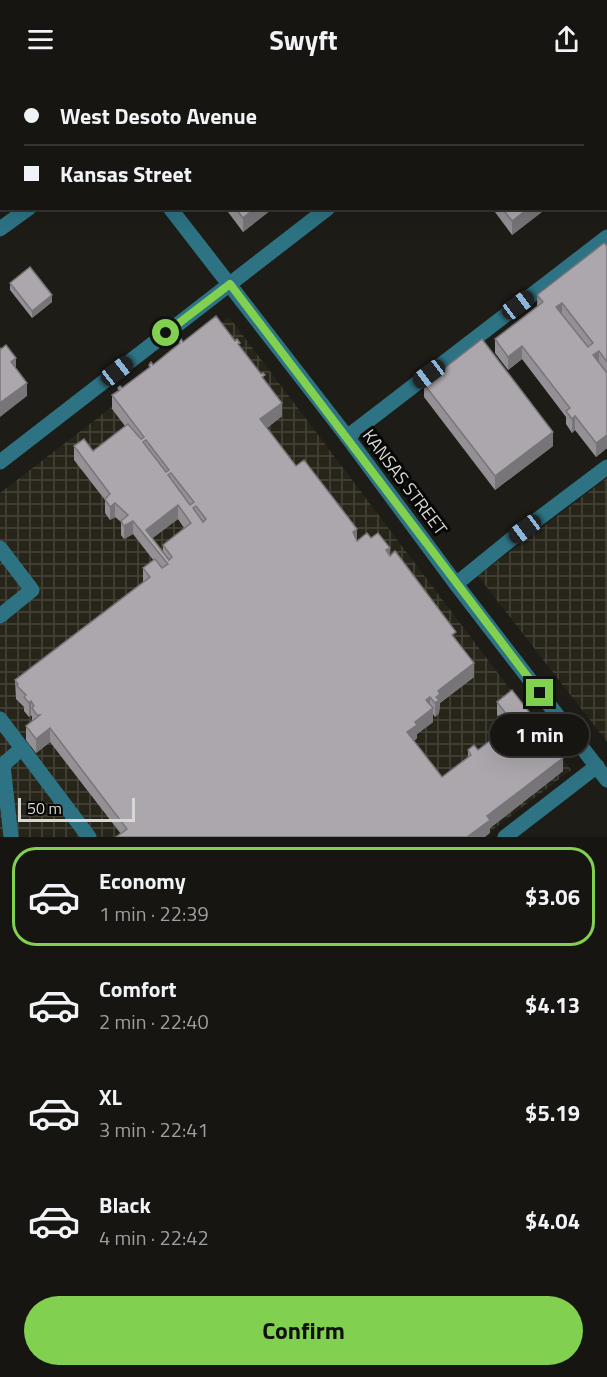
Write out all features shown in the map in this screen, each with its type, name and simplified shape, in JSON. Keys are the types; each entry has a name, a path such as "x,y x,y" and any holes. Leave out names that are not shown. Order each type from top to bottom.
{"street":[{"path":"0,229 26,210"},
{"name":"KANSAS STREET","path":"172,210 607,780"},
{"path":"0,462 325,210"},
{"path":"347,437 607,237"},
{"path":"456,584 607,467"},
{"path":"0,548 32,590 0,616"},
{"path":"0,719 89,837"},
{"path":"11,837 3,765 22,748"},
{"path":"505,837 597,766"}],"shaded area":[{"path":"229,317 571,770 483,837 0,837 0,493"},
{"path":"607,478 607,742 478,576"}],"building":[{"path":"237,210 253,210 243,218"},
{"path":"504,210 526,210 512,221"},
{"path":"604,243 607,244 607,362 599,351 593,355 607,373 607,435 596,443 575,416 572,419 566,411 570,408 522,346 508,357 495,339 543,302 537,295","holes":["562,303 593,343 588,347 556,307"]},
{"path":"30,267 52,295 32,311 10,283"},
{"path":"216,316 235,341 237,339 240,343 238,344 261,374 265,375 262,377 282,403 260,419 296,466 304,460 357,529 353,532 357,541 367,533 371,538 378,533 390,548 386,550 390,556 395,551 456,632 452,635 474,663 438,691 440,694 436,697 439,700 435,703 430,697 426,700 433,708 415,722 417,725 407,732 442,777 471,755 468,750 474,745 478,750 513,723 497,702 512,690 547,735 549,734 563,758 487,816 490,820 467,837 116,837 127,829 50,728 36,739 26,726 40,715 37,715 32,708 34,706 31,701 29,703 24,697 26,695 16,685 18,684 15,680 150,577 143,568 155,559 162,568 168,564 133,521 124,526 121,521 128,515 115,503 110,507 105,499 110,494 74,446 84,439 93,451 128,424 141,439 144,437 112,395 120,390 118,388 120,386 122,388 150,367 151,362 153,365 180,343 181,339 183,342","holes":["146,440 169,470 166,472 143,442","171,473 194,502 190,505 168,475","178,505 191,523 163,545 172,557 169,560 146,530","196,506 206,519 203,522 193,508"]},
{"path":"482,339 553,432 495,476 424,384"},
{"path":"6,345 16,358 11,362 27,383 0,403 0,348"}],"route":[{"path":"166,333 230,284 540,693"}]}
